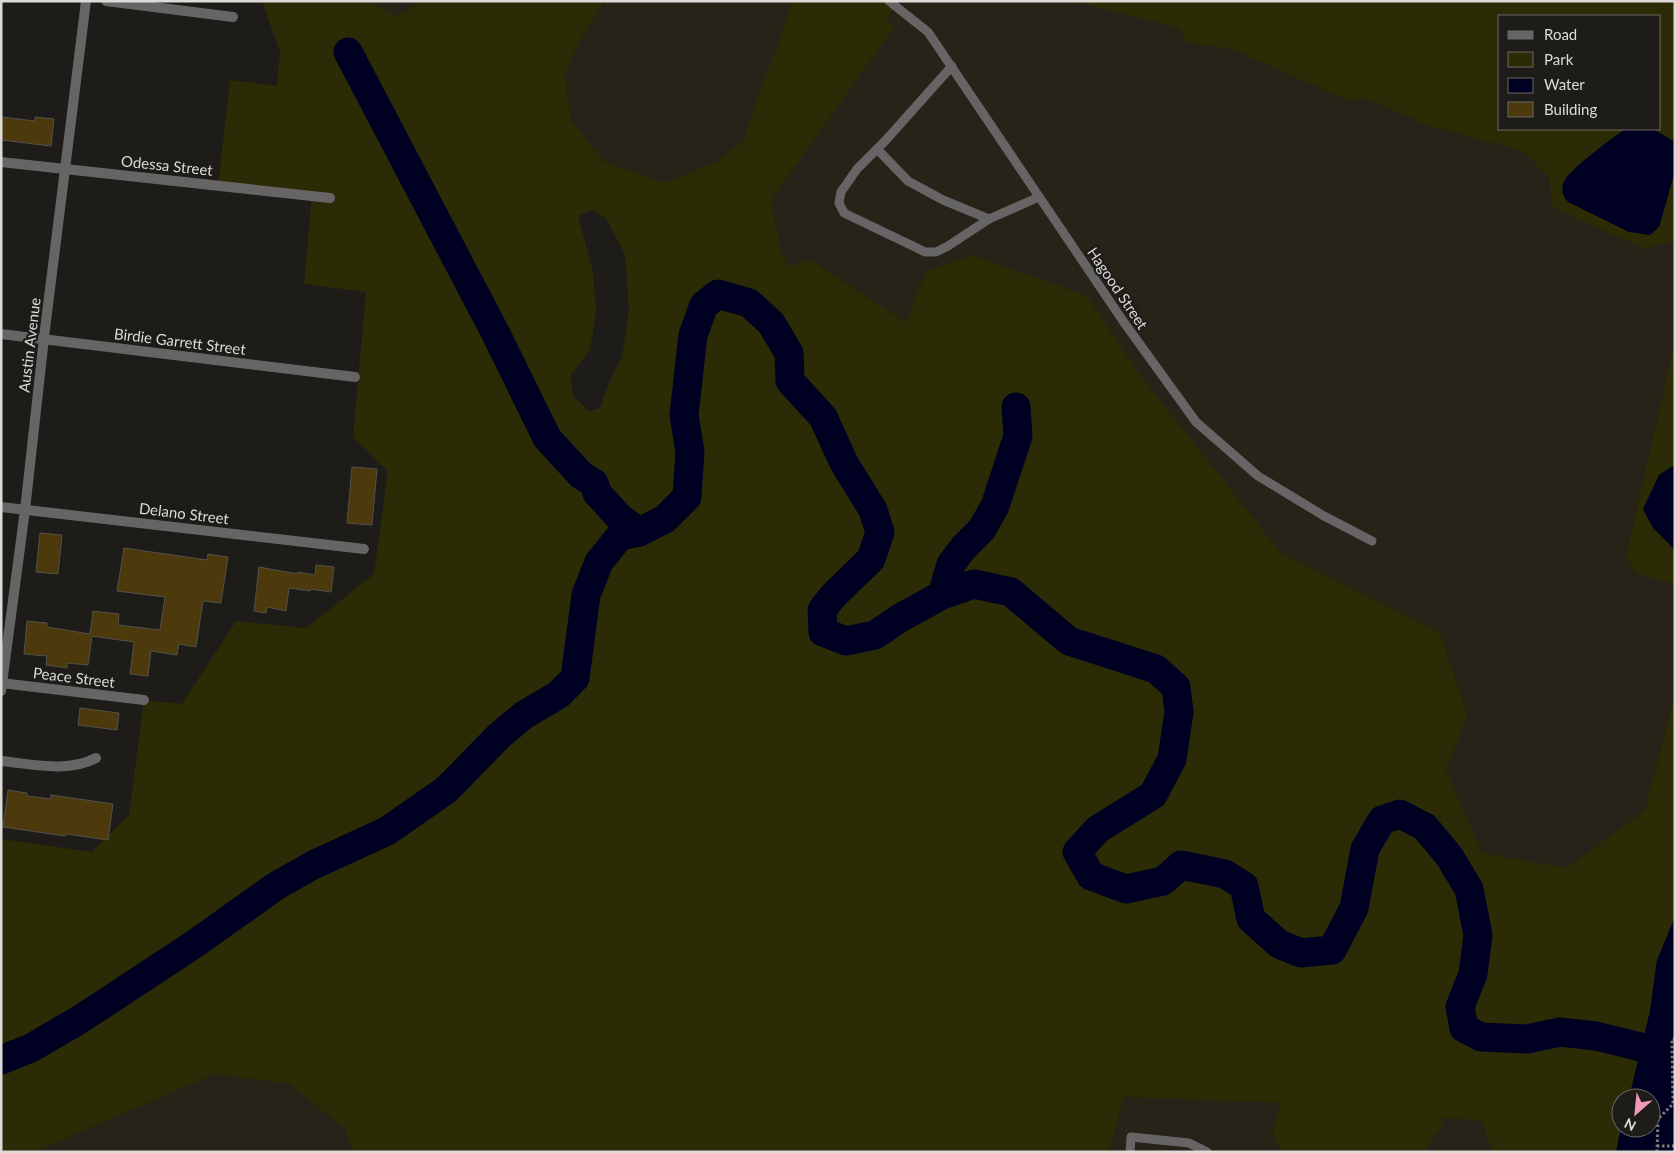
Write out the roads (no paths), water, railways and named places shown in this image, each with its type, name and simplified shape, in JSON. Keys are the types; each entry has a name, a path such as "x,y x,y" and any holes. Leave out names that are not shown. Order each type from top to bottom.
{"street":[{"name":"Austin Avenue","path":"2,686 86,1"},
{"path":"106,1 233,17"},
{"name":"Odessa Street","path":"1,162 330,198"},
{"name":"Birdie Garrett Street","path":"1,334 355,377"},
{"name":"Delano Street","path":"1,507 364,549"},
{"name":"Peace Street","path":"2,686 144,700"},
{"path":"1,761 54,766 85,763 96,758"}],"lane":[{"name":"Hagood Street","path":"889,1 928,32 1123,321 1196,422 1258,476 1324,516 1372,541"},
{"path":"952,66 849,178 840,192 841,209 850,218 925,252 936,252 988,219 1039,197"},
{"path":"876,149 897,171 915,186 988,219"},
{"path":"1130,1152 1132,1137 1189,1143 1207,1152"}],"water":[{"path":"1624,130 1655,130 1675,142 1675,171 1659,227 1650,235 1629,232 1568,202 1564,196 1563,184 1566,178 1591,155"},
{"path":"1675,465 1675,550 1653,528 1643,509 1659,475"},
{"path":"1675,917 1675,1152 1616,1152 1619,1138 1661,1138 1661,1088 1631,1088 1650,1011 1657,960"}],"waterway":[{"path":"348,52 496,334 547,438 581,475 594,483 597,493 619,517 639,532"},
{"path":"1,1060 31,1048 79,1020 193,945 276,886 313,865 387,831 446,790 499,736 524,715 558,695 575,678 586,595 599,562 620,536 639,532 665,519 687,497 690,452 684,415 693,335 704,305 718,294 749,303 771,323 789,353 790,381 823,417 844,463 873,510 880,532 871,559 833,596 822,610 823,632 846,641 875,635 900,618 942,595 974,584 1011,592 1069,641 1156,669 1176,687 1179,712 1172,759 1153,795 1098,829 1077,852 1091,876 1126,889 1163,881 1181,865 1225,874 1244,886 1251,919 1279,944 1301,953 1332,950 1354,908 1365,849 1382,820 1400,814 1425,827 1449,856 1469,889 1478,935 1473,974 1460,1007 1464,1028 1481,1037 1527,1039 1560,1032 1596,1036 1657,1051"},
{"path":"942,595 951,564 964,547 982,529 995,506 1018,436 1016,407"},
{"path":"1,1072 130,996 393,819"}]}
